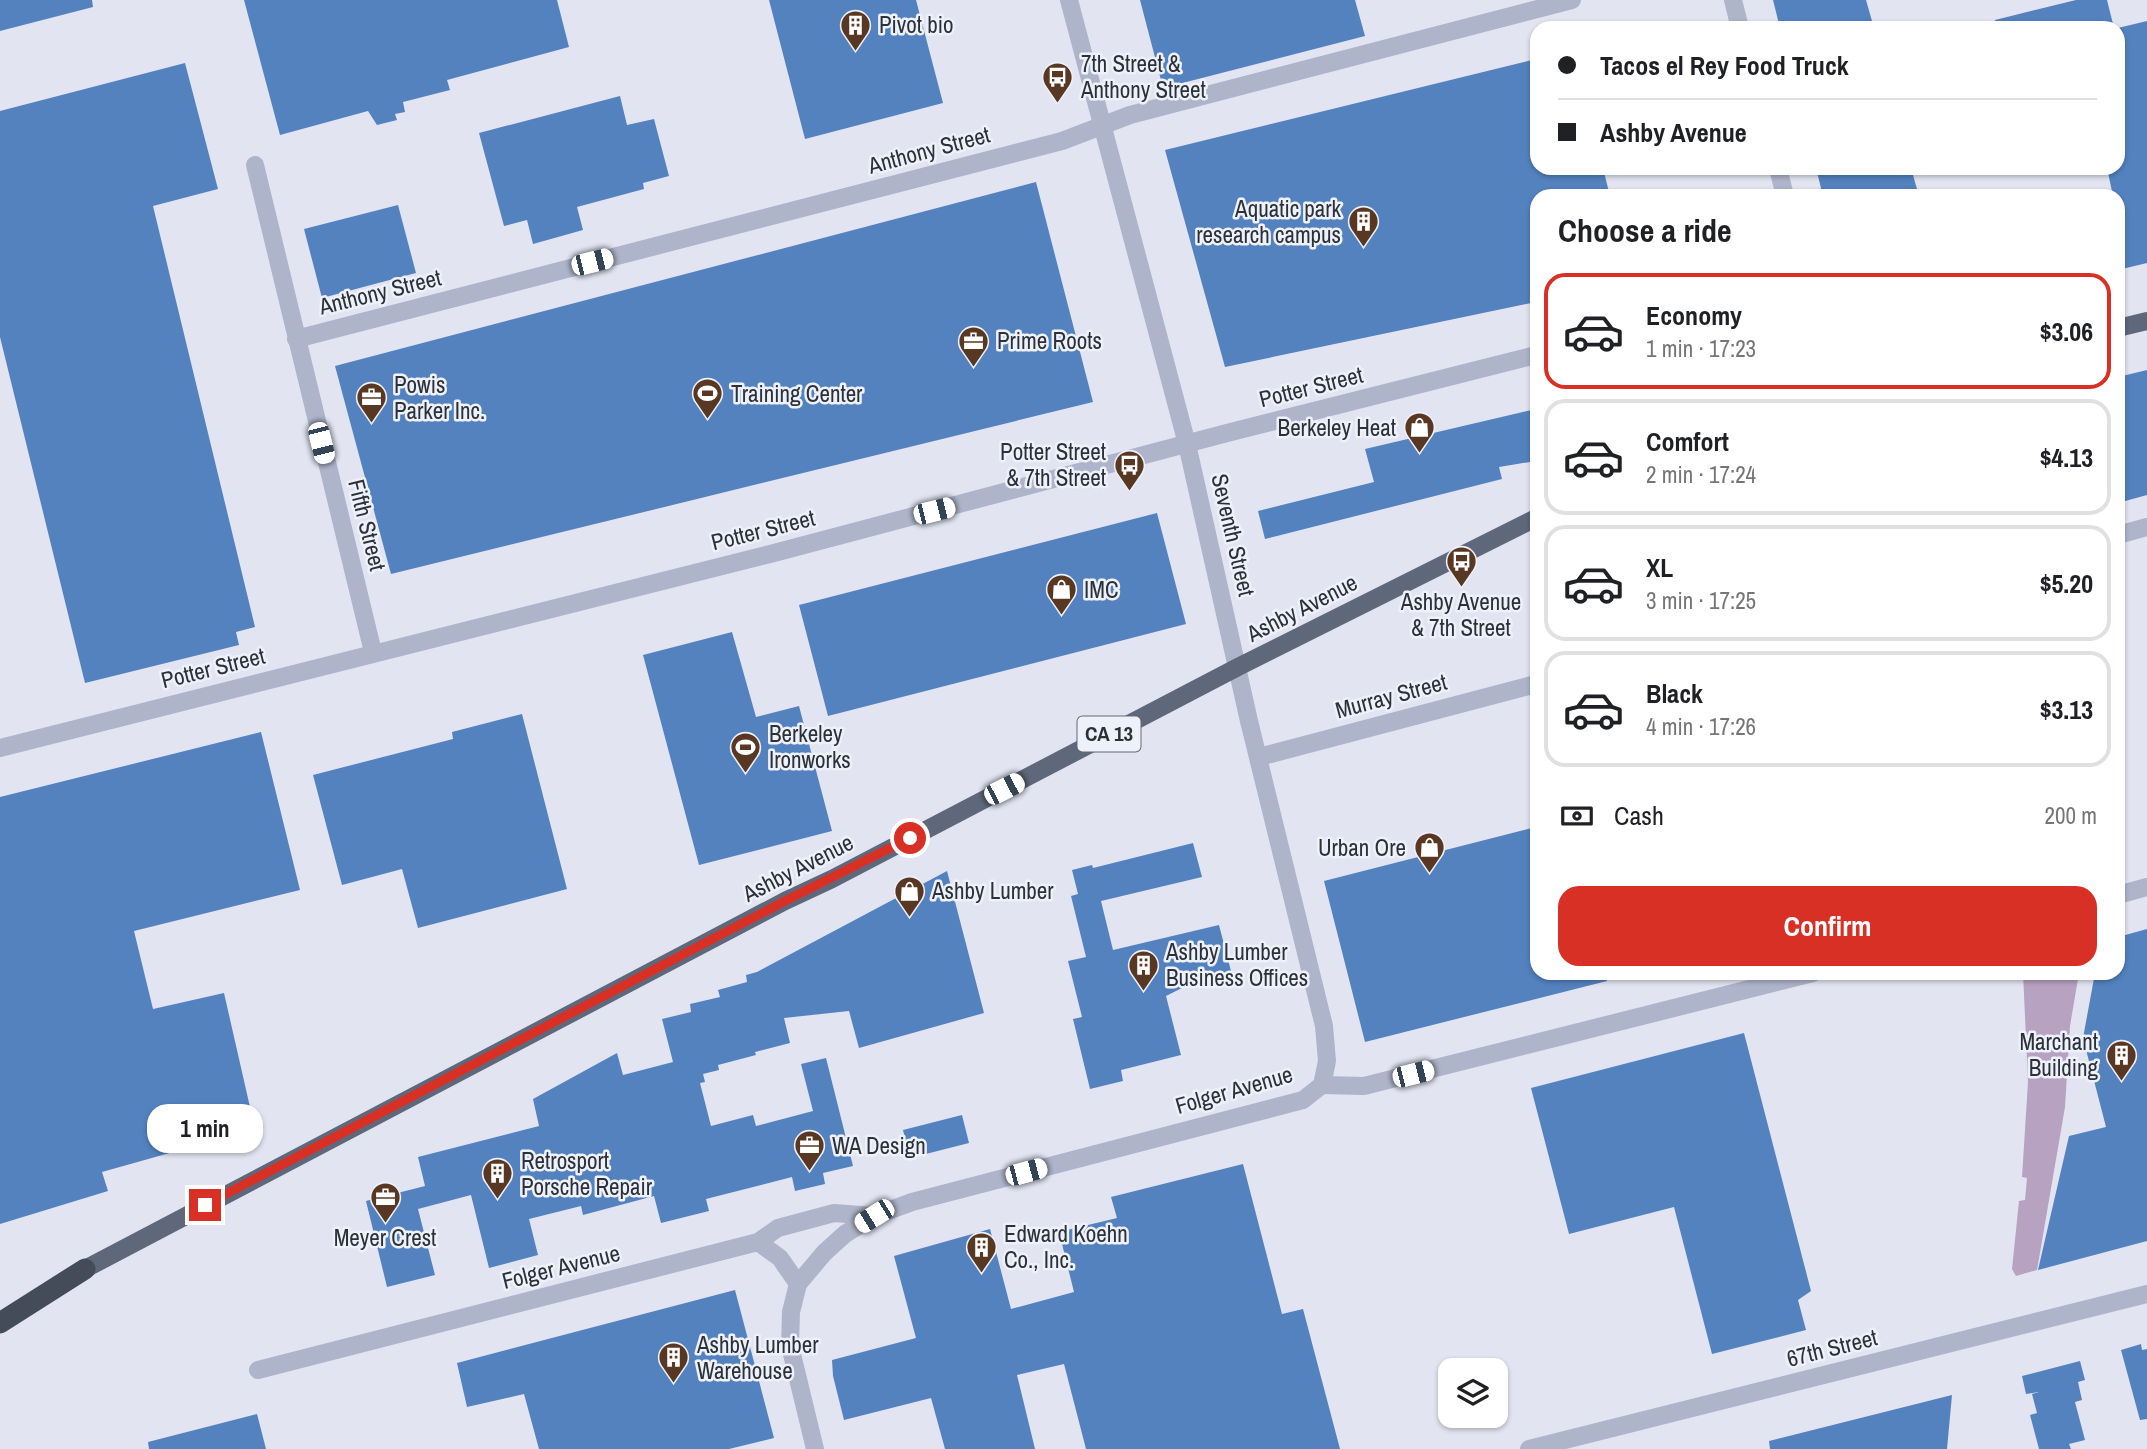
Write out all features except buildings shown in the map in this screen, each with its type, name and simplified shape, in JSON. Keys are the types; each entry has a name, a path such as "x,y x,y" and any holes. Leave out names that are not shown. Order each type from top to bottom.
{"highway":[{"name":"CA 13","path":"0,1306 85,1269"},
{"name":"CA 13","path":"0,1323 85,1269"}],"main road":[{"path":"2125,326 2147,321"},
{"name":"Ashby Avenue","path":"85,1269 772,907 832,879 1238,667 1530,521"}],"street":[{"name":"Seventh Street","path":"1069,0 1187,444 1248,721 1324,1026 1327,1061 1322,1085"},
{"name":"Anthony Street","path":"296,339 1062,141 1130,115 1573,0"},
{"path":"1733,0 1739,21"},
{"name":"Fifth Street","path":"255,165 373,652"},
{"name":"Potter Street","path":"0,748 748,559 1530,357"},
{"path":"2125,533 2147,527"},
{"name":"Murray Street","path":"1259,757 1530,686"},
{"path":"2125,893 2147,887"},
{"name":"Folger Avenue","path":"798,1284 824,1253 845,1234 874,1216 912,1202 1291,1104 1303,1100 1322,1085 1364,1086 1785,980"},
{"name":"Folger Avenue","path":"258,1370 758,1242 778,1228 834,1213 874,1216"},
{"path":"758,1242 780,1258 798,1284 791,1312 790,1346 815,1449"},
{"name":"67th Street","path":"1529,1449 2147,1294"}],"shaded area":[{"path":"2023,980 2078,980 2070,1026 2065,1107 2037,1270 2016,1276 2012,1269 2019,1201 2025,1200 2027,1178 2022,1177 2028,1082"}],"place":[{"name":"Pivot bio","path":"856,52"},
{"name":"7th Street & Anthony Street","path":"1058,104"},
{"name":"Aquatic park research campus","path":"1364,249"},
{"name":"Prime Roots","path":"974,368"},
{"name":"Training Center","path":"708,421"},
{"name":"Powis Parker Inc.","path":"371,425"},
{"name":"Berkeley Heat","path":"1419,455"},
{"name":"Potter Street & 7th Street","path":"1129,492"},
{"name":"Ashby Avenue & 7th Street","path":"1461,588"},
{"name":"IMC","path":"1061,617"},
{"name":"Berkeley Ironworks","path":"746,774"},
{"name":"Urban Ore","path":"1429,875"},
{"name":"Ashby Lumber","path":"909,918"},
{"name":"Ashby Lumber Business Offices","path":"1143,992"},
{"name":"Marchant Building","path":"2121,1082"},
{"name":"WA Design","path":"809,1173"},
{"name":"Retrosport Porsche Repair","path":"498,1201"},
{"name":"Meyer Crest","path":"385,1224"},
{"name":"Edward Koehn Co., Inc.","path":"981,1274"},
{"name":"Ashby Lumber Warehouse","path":"674,1385"}],"route":[{"path":"205,1205 910,838"}]}
